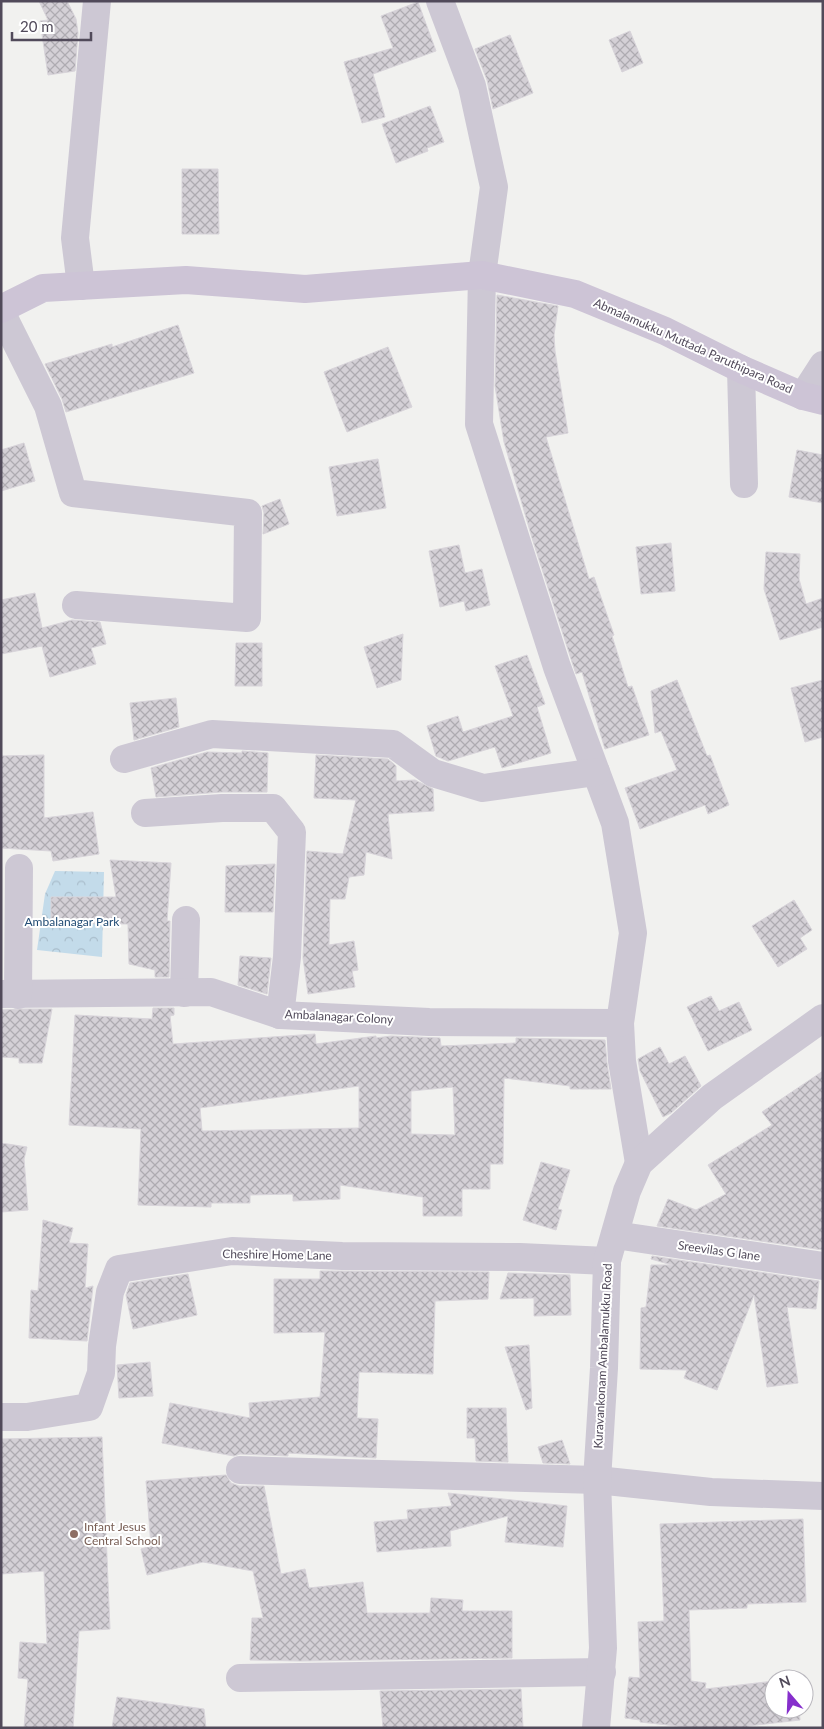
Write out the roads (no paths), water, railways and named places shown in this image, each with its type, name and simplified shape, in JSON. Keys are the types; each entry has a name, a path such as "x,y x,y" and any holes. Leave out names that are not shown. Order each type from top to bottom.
{"main road":[{"name":"Abmalamukku Muttada Paruthipara Road","path":"1,311 43,288 186,280 305,289 482,275 575,294 665,331 741,370 813,399"}],"street":[{"path":"81,286 75,238 97,1"},
{"path":"448,4 472,86 494,187 482,275 478,424 557,667 615,823 633,934 620,1023 622,1061 639,1163"},
{"path":"1,311 48,406 73,493 248,513 247,618 76,605"},
{"path":"813,399 823,366"},
{"path":"741,370 744,484"},
{"path":"124,759 212,734 392,744 433,773 484,788 596,772"},
{"path":"145,813 222,808 273,808 292,832 287,957 280,1015"},
{"path":"10,994 19,868"},
{"path":"184,993 186,920"},
{"name":"Ambalanagar Colony","path":"10,994 211,992 280,1015 428,1022 620,1023"},
{"name":"Kuravankonam Ambalamukku Road","path":"596,1728 603,1648 597,1480 604,1368 607,1261 627,1191 639,1163 712,1097 823,1018"},
{"name":"Sreevilas G lane","path":"615,1235 823,1266"},
{"name":"Cheshire Home Lane","path":"1,1417 27,1417 89,1407 101,1373 102,1346 110,1292 119,1269 232,1251 342,1256 520,1257 607,1261"},
{"path":"240,1470 597,1480 710,1492 823,1496"},
{"path":"240,1678 602,1672"}],"place":[{"name":"Infant Jesus Central School","path":"74,1534"}],"park label":[{"name":"Ambalanagar Park","path":"72,922"}]}
